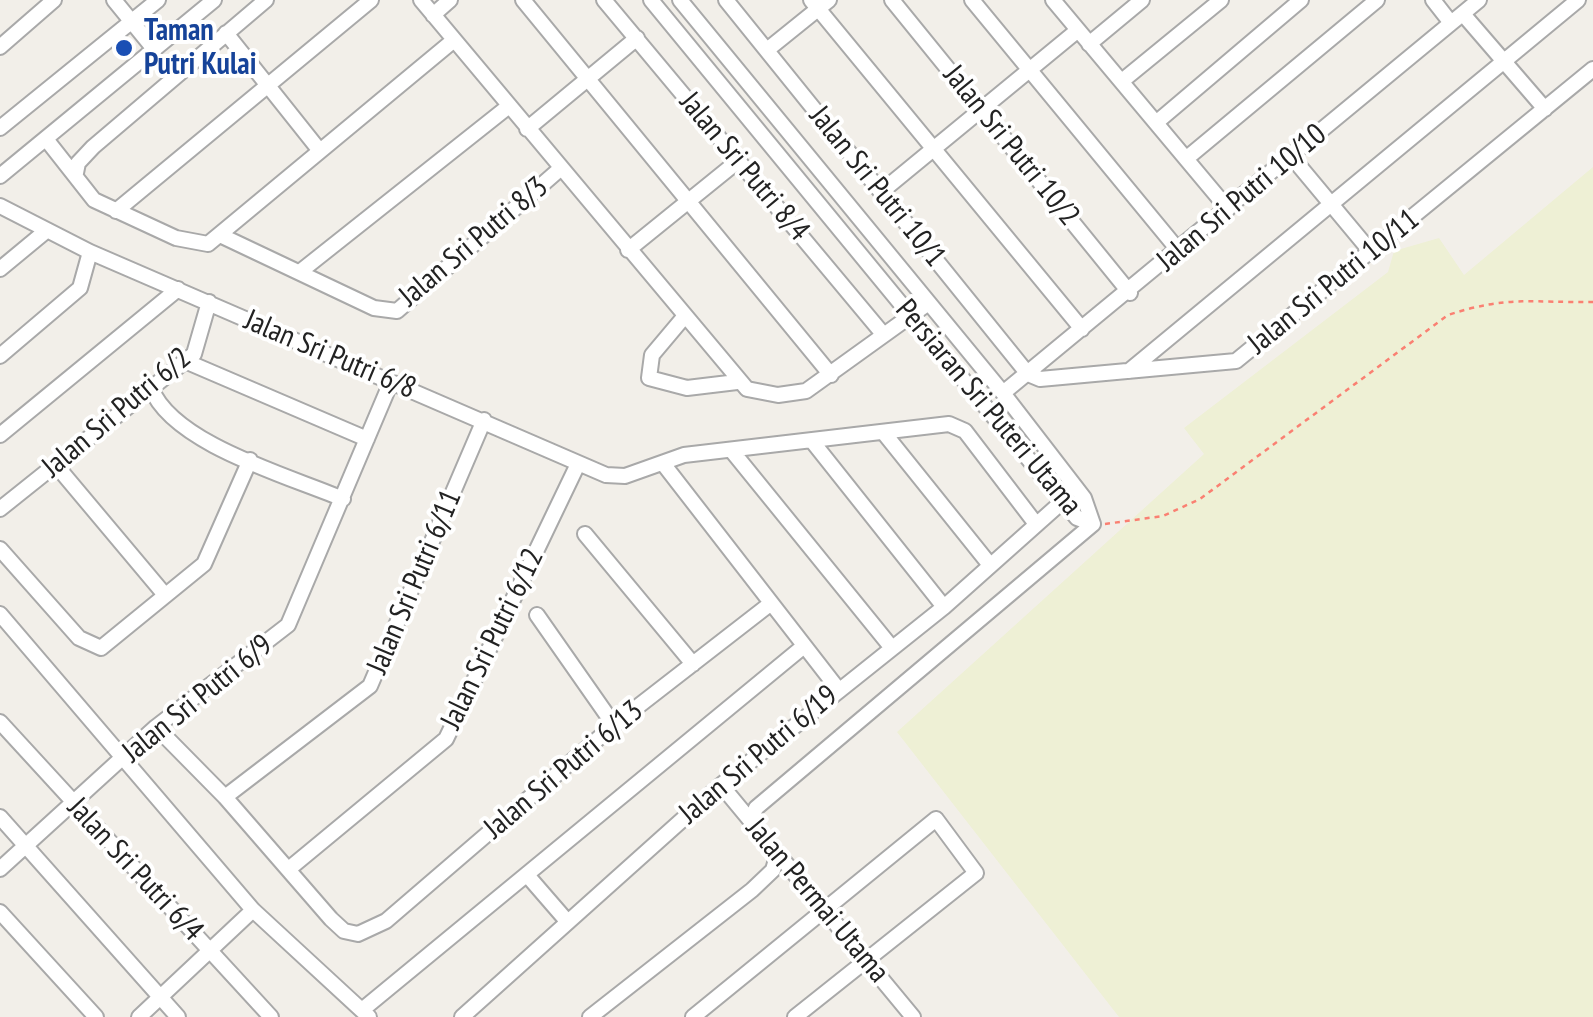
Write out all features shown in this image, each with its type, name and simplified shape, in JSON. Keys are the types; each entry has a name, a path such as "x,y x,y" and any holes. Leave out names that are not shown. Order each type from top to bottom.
{"street":[{"path":"0,47 54,0"},
{"path":"114,0 154,49"},
{"path":"0,128 158,0"},
{"path":"0,176 214,0"},
{"path":"76,173 93,147 266,0"},
{"path":"116,211 372,0"},
{"path":"420,0 738,382 762,393 806,391 926,304"},
{"path":"433,15 450,0"},
{"path":"522,0 831,375"},
{"name":"Jalan Sri Putri 8/4","path":"604,0 883,334"},
{"name":"Persiaran Sri Puteri Utama","path":"651,0 1063,501 1083,523 1093,524 1084,498 1003,393 680,0"},
{"name":"Jalan Sri Putri 10/1","path":"726,0 1028,374"},
{"name":"Jalan Sri Putri 10/2","path":"892,0 1130,292"},
{"path":"972,0 1179,251"},
{"path":"1053,0 1228,209"},
{"path":"1122,81 1221,0"},
{"path":"1157,122 1300,0"},
{"path":"1187,158 1377,0"},
{"path":"1433,0 1502,60 1545,110"},
{"name":"Jalan Sri Putri 10/10","path":"1003,393 1479,0"},
{"path":"1128,371 1578,0"},
{"path":"1089,44 1140,1"},
{"path":"767,50 819,3 1082,329"},
{"path":"881,192 1078,30"},
{"path":"226,34 320,151"},
{"path":"527,129 636,38"},
{"path":"46,138 76,173 84,192 116,211 197,245 222,236 454,40"},
{"name":"Jalan Sri Putri 10/11","path":"1028,374 1040,378 1236,361 1593,69"},
{"path":"301,271 509,106"},
{"path":"1291,156 1334,201 1372,252"},
{"path":"628,250 738,161"},
{"name":"Jalan Sri Putri 8/3","path":"222,236 374,308 397,311 560,168"},
{"name":"Jalan Sri Putri 6/8","path":"0,206 90,252 484,420 576,466 614,477 665,466 684,455 958,426 1036,524"},
{"path":"0,269 46,231"},
{"path":"0,356 80,288 90,252"},
{"path":"1,433 178,289"},
{"name":"Jalan Sri Putri 6/2","path":"0,509 185,361 201,340 209,302"},
{"path":"684,317 652,356 649,378 687,388 738,382"},
{"path":"185,361 367,439"},
{"name":"Jalan Sri Putri 6/9","path":"0,869 74,806 156,727 288,624 391,382"},
{"path":"151,388 156,402 177,425 343,499"},
{"name":"Jalan Sri Putri 6/11","path":"225,797 370,686 484,420"},
{"path":"884,433 990,564"},
{"path":"812,442 944,607"},
{"path":"732,451 892,648"},
{"path":"0,549 79,638 94,647 112,641 204,564 250,460"},
{"path":"55,464 165,596"},
{"name":"Jalan Sri Putri 6/12","path":"290,868 446,738 576,466"},
{"path":"665,466 838,689"},
{"name":"Jalan Sri Putri 6/19","path":"462,1017 721,785 944,607 1063,501"},
{"path":"751,821 756,808 1093,524"},
{"path":"585,534 693,664"},
{"name":"Jalan Sri Putri 6/13","path":"290,868 344,931 358,934 386,921 614,724 770,604"},
{"path":"0,614 122,761 254,910 366,1013 804,646"},
{"path":"537,615 614,724"},
{"name":"Jalan Sri Putri 6/4","path":"0,722 271,1017"},
{"path":"156,727 290,868"},
{"name":"Jalan Permai Utama","path":"721,785 913,1017"},
{"path":"0,817 178,1017"},
{"path":"693,1017 936,819 976,873 795,1017"},
{"path":"590,1017 752,890 773,870 777,856"},
{"path":"527,876 566,920"},
{"path":"138,1017 254,910"},
{"path":"0,912 96,1017"},
{"path":"814,1002 826,1017"}],"path":[{"path":"1093,524 1162,516 1200,499 1448,315 1488,302 1520,298 1593,302"}],"green space":[{"path":"1593,167 1593,1017 1119,1017 897,732 1204,454 1184,428 1388,272 1394,251 1439,238 1464,275"}],"place":[{"name":"Taman Putri Kulai","path":"124,48"}]}
